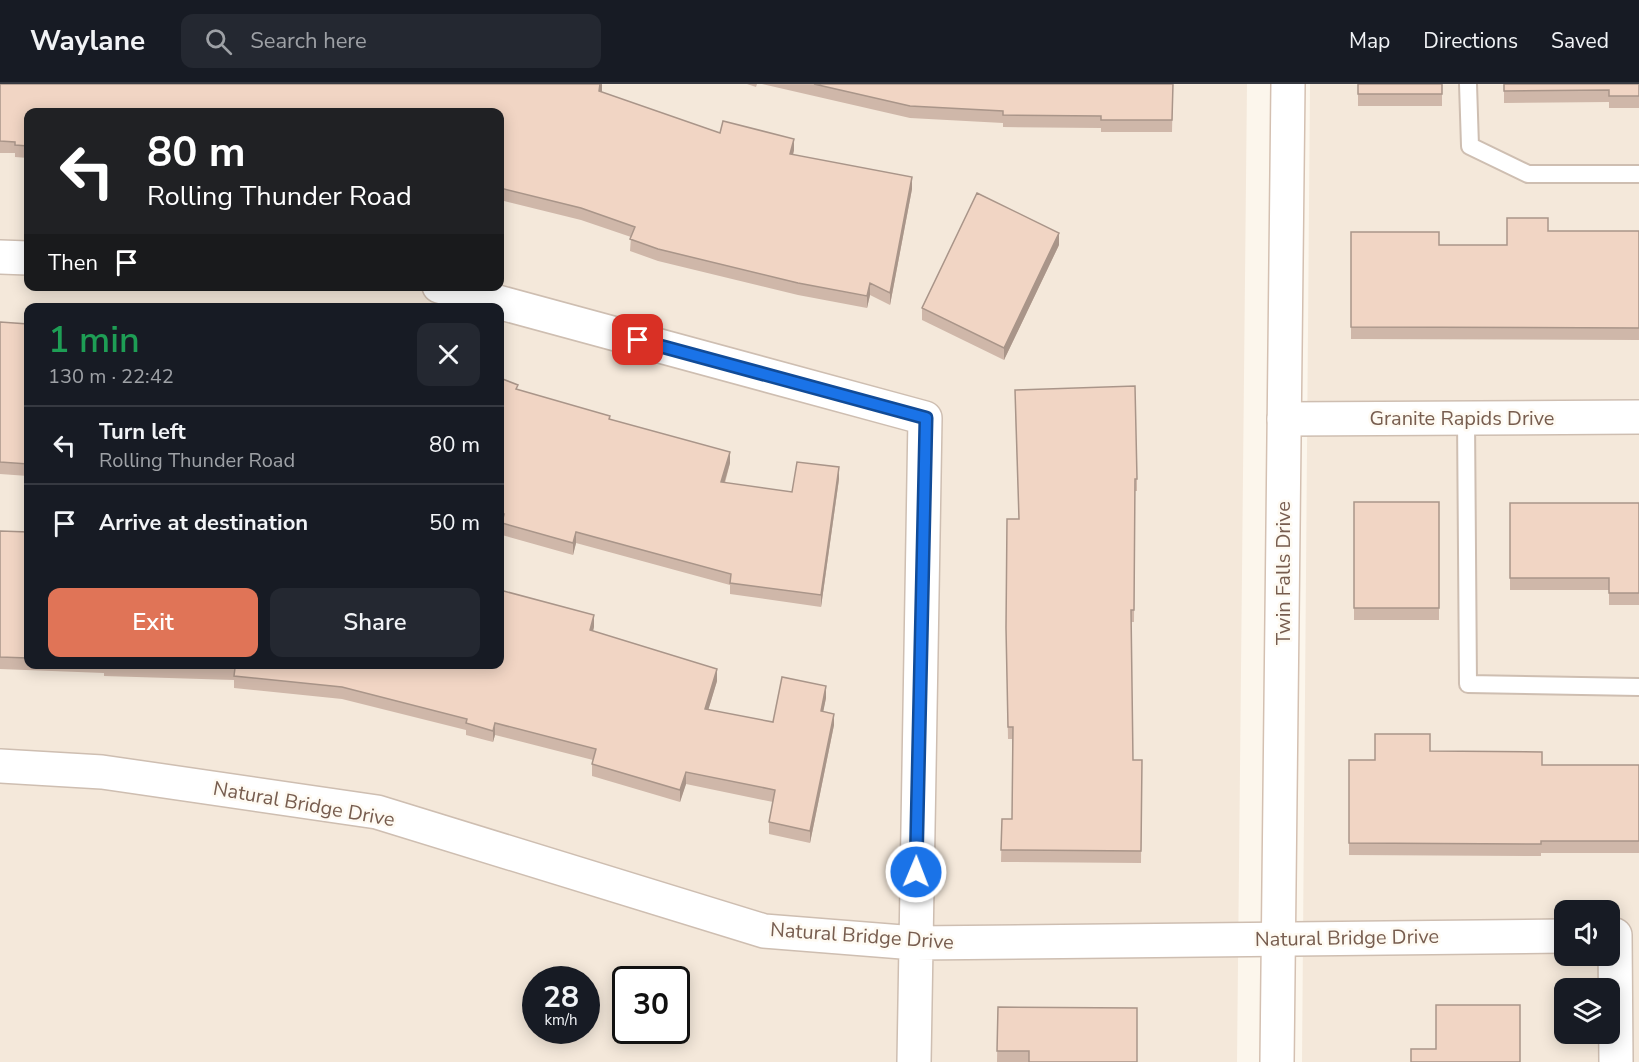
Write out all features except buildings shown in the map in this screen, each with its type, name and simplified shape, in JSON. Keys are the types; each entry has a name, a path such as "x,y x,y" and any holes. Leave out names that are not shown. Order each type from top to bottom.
{"street":[{"name":"Twin Falls Drive","path":"1277,1062 1288,84"},
{"path":"0,256 24,258"},
{"path":"457,291 502,303"},
{"path":"504,304 926,418 914,1062"},
{"name":"Granite Rapids Drive","path":"1284,419 1639,417"},
{"name":"Natural Bridge Drive","path":"0,766 102,772 376,812 764,931 915,943 1554,936"},
{"path":"1616,1062 1621,935"}],"lane":[{"path":"1468,84 1470,146 1528,174 1639,174"},
{"path":"1466,418 1468,684 1639,687"}],"shaded area":[{"path":"0,84 1247,84 1237,1062 0,1062"},
{"path":"1310,84 1639,84 1639,1062 1302,1062"}],"route":[{"path":"638,340 926,418 916,872"}]}
